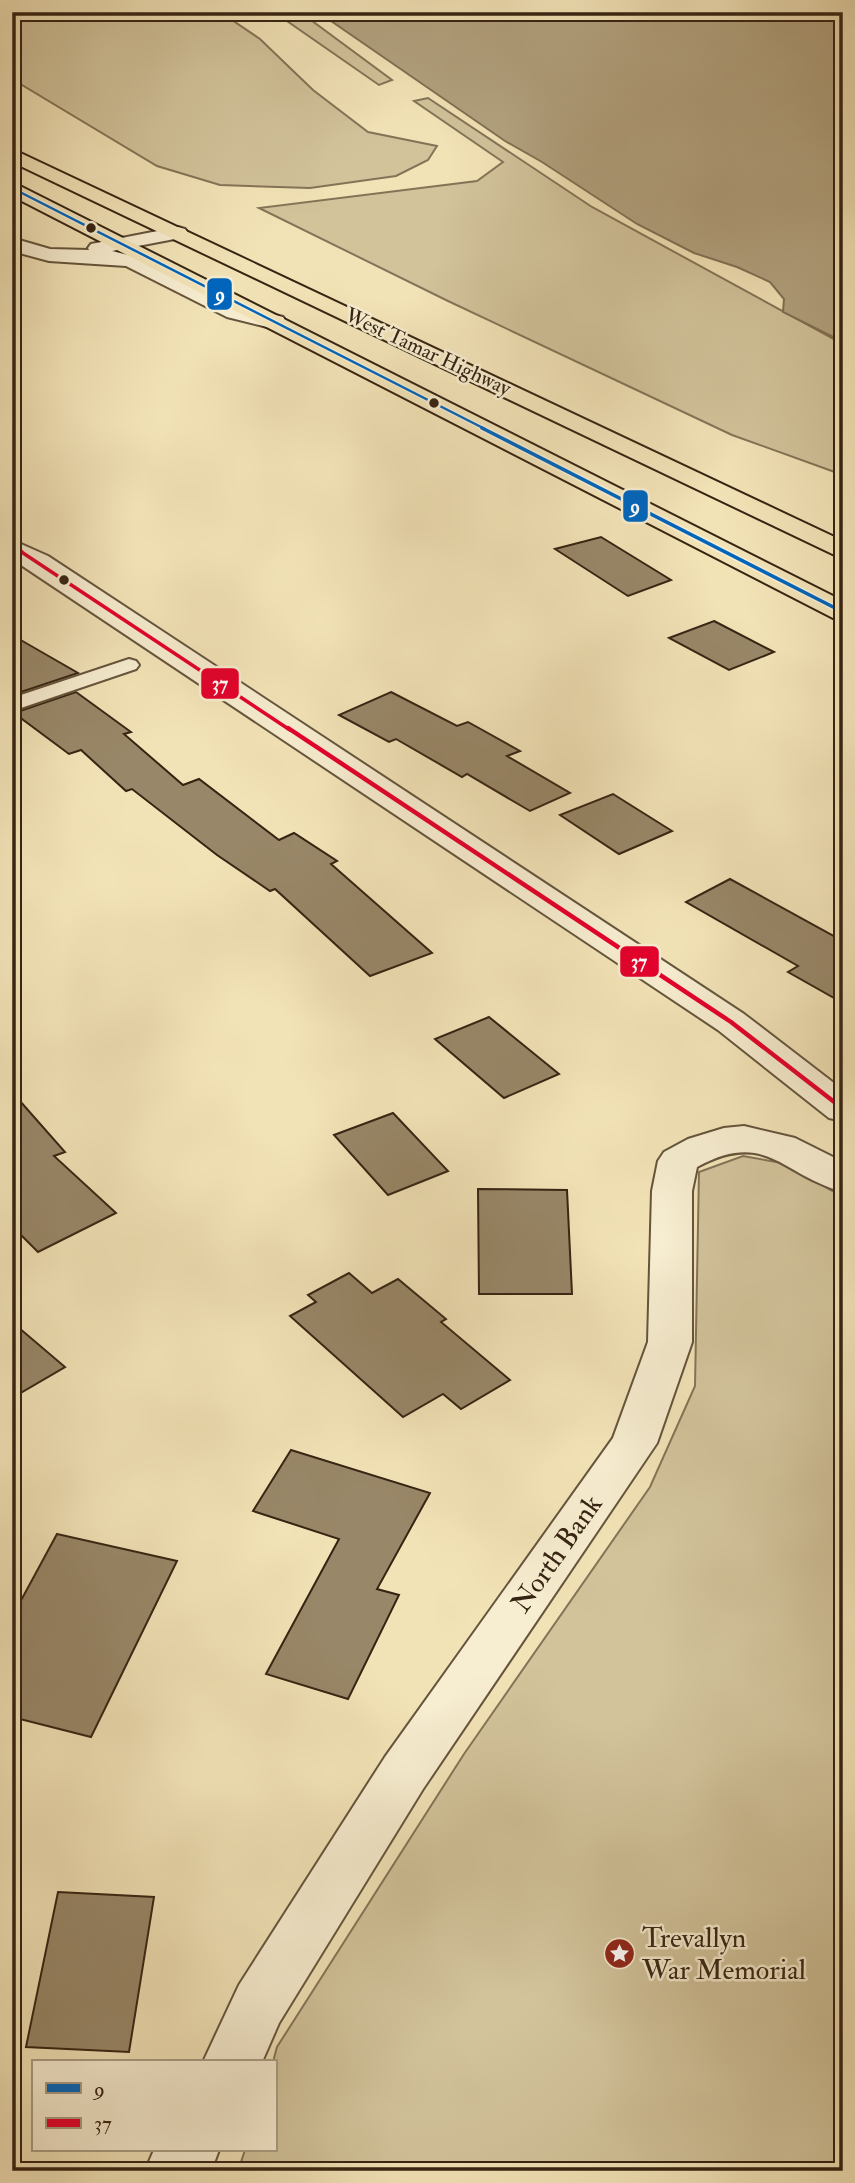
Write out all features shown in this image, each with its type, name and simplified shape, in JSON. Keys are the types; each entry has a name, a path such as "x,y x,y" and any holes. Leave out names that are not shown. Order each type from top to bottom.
{"highway":[{"name":"West Tamar Highway","path":"12,155 843,551"},
{"name":"West Tamar Highway","path":"12,188 843,612"}],"street":[{"path":"16,245 75,250 178,233"},
{"path":"16,245 49,255 118,258 133,262 235,312 275,322"},
{"path":"16,548 731,1022 843,1108"},
{"name":"North Bank","path":"233,2060 259,2004 404,1773 634,1443 670,1342 672,1191 678,1161 701,1146 734,1137 769,1141 843,1180"},
{"path":"176,2171 188,2152"}],"lane":[{"path":"12,705 130,665"}],"shaded area":[{"path":"12,12 220,12 260,39 313,90 368,132 437,146 428,160 396,176 310,188 220,185 157,166 12,79"},
{"path":"274,12 300,12 392,80 379,85"},
{"path":"318,12 843,12 843,342 783,312 784,299 770,282 737,267 694,253 637,224 505,141"},
{"path":"428,98 592,207 843,344 843,475 732,435 259,208 477,181 503,162 414,101"},
{"path":"743,1156 782,1163 843,1197 843,2171 238,2171 244,2152 276,2152 276,2060 274,2060 277,2047 464,1754 650,1487 695,1386 699,1172"}],"building":[{"path":"601,537 671,580 628,596 555,549"},
{"path":"714,621 774,652 729,670 669,638"},
{"path":"12,635 78,673 12,695"},
{"path":"76,692 131,732 124,734 183,785 199,779 279,840 294,833 337,861 331,864 432,953 370,976 275,889 270,891 217,855 132,789 126,791 81,750 69,754 14,713"},
{"path":"391,692 457,726 468,722 520,751 507,756 570,793 530,811 467,774 462,777 396,739 389,742 339,715"},
{"path":"613,794 672,831 619,854 560,815"},
{"path":"730,879 843,941 843,1003 788,972 798,966 686,902"},
{"path":"489,1017 559,1074 504,1098 435,1039"},
{"path":"12,1092 65,1152 54,1156 116,1213 38,1252 12,1226"},
{"path":"393,1113 448,1171 388,1195 334,1135"},
{"path":"478,1189 567,1190 572,1294 479,1294"},
{"path":"349,1273 372,1293 398,1279 446,1319 441,1322 510,1380 461,1409 443,1394 403,1417 290,1316 316,1302 308,1295"},
{"path":"12,1322 65,1367 12,1398"},
{"path":"291,1450 430,1493 377,1589 399,1595 348,1699 266,1674 339,1539 253,1511"},
{"path":"57,1534 177,1561 91,1737 12,1717 12,1617"},
{"path":"58,1892 154,1897 129,2052 26,2047"}],"transit line":[{"name":"9","path":"12,188 843,612"},
{"name":"37","path":"12,542 23,553 731,1022 843,1109"}],"place":[{"name":"Trevallyn War Memorial","path":"619,1954"}]}
